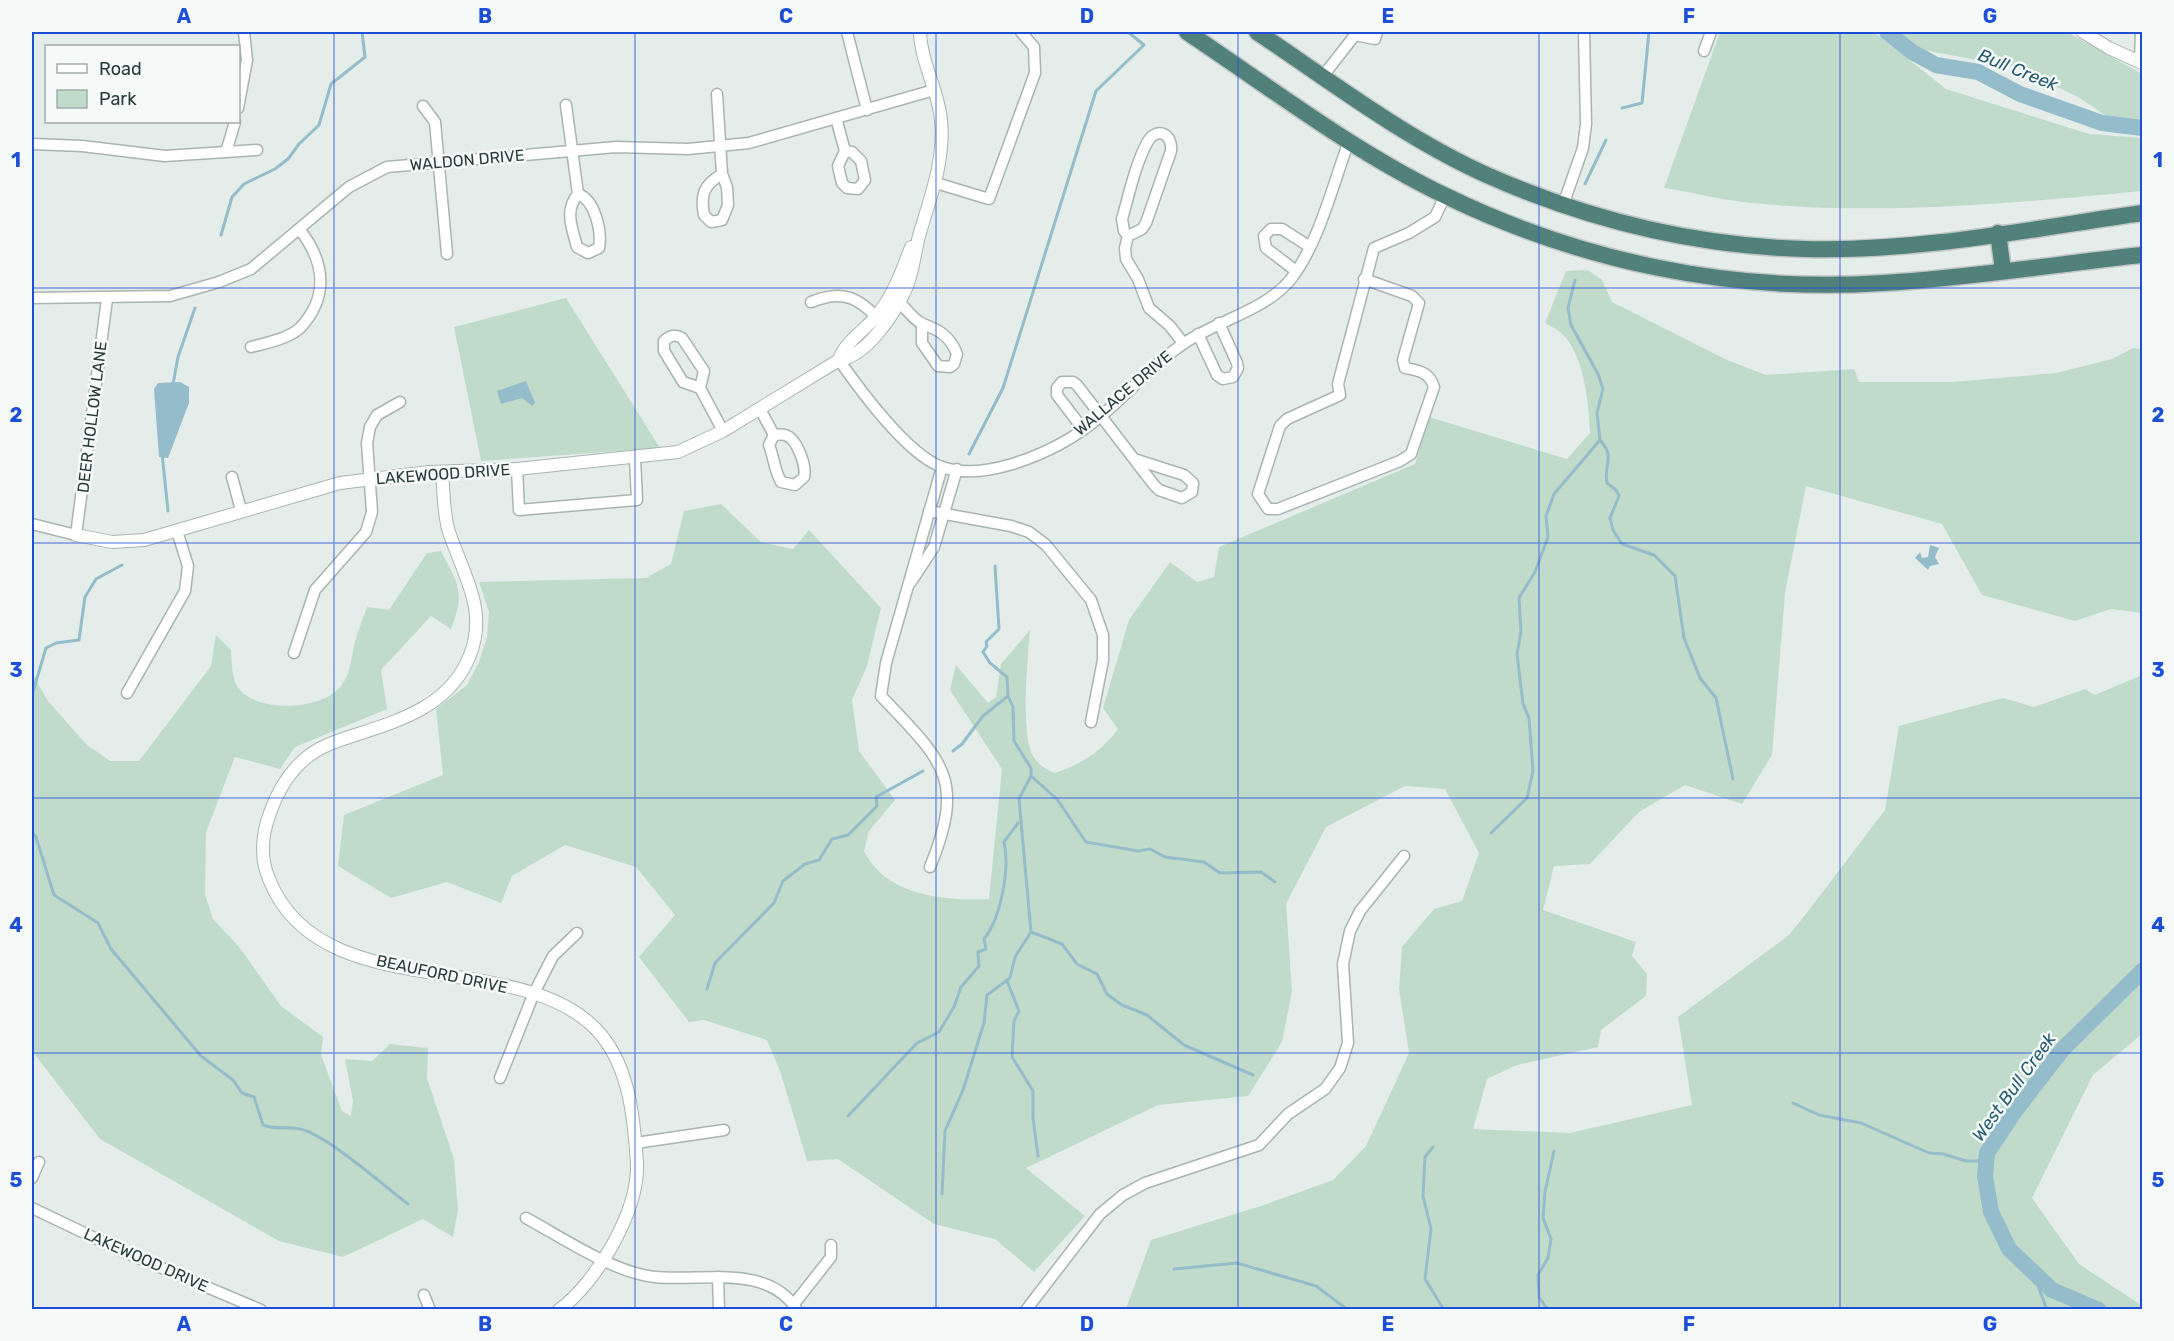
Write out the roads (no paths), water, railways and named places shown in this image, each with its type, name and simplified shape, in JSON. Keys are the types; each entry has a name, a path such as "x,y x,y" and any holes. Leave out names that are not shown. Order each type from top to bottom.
{"highway":[{"path":"1187,32 1349,141 1445,196 1521,229 1579,248 1684,274 1804,284 1859,284 2142,255"},
{"path":"1257,32 1428,144 1488,175 1563,205 1667,234 1771,247 1885,246 2142,213"},
{"path":"1998,233 2003,270"}],"street":[{"path":"240,97 247,60 244,32"},
{"path":"847,32 867,110"},
{"name":"LAKEWOOD DRIVE","path":"32,524 112,542 144,540 311,489 442,472 635,458 678,452 723,431 839,360 848,359 862,348 896,298 904,293 936,183 941,150 941,120 934,90 922,58 920,32"},
{"path":"936,183 989,199 1035,73 1034,47 1021,32"},
{"path":"1323,76 1355,35 1375,39 1377,32"},
{"path":"1563,205 1583,148 1586,124 1584,32"},
{"path":"1704,51 1711,32"},
{"path":"2083,32 2109,48 2141,62 2141,32"},
{"name":"WALDON DRIVE","path":"32,298 107,299 170,296 219,282 251,269 349,187 387,167 616,147 720,147 766,140 934,90"},
{"path":"717,94 722,174"},
{"path":"566,105 578,194 569,207 569,216 577,247 588,253 599,248 600,242 593,206 585,196 578,194"},
{"path":"423,106 435,122 447,254"},
{"path":"836,118 844,151"},
{"path":"226,152 235,123"},
{"path":"1128,236 1124,231 1122,219 1146,144 1155,134 1162,132 1172,143 1172,151 1146,223 1142,229 1128,236 1125,248 1126,259 1138,279 1149,308 1170,326 1183,343"},
{"name":"WALLACE DRIVE","path":"839,360 872,405 924,455 942,467 974,472 1041,455 1101,416 1143,376 1183,343 1271,296 1296,271 1310,247 1349,141"},
{"path":"32,144 82,146 165,156 257,150"},
{"path":"1364,279 1412,296 1419,303 1403,360 1405,368 1423,371 1431,377 1434,387 1411,454 1400,461 1278,509 1268,509 1258,494 1280,426 1287,419 1340,395 1338,384 1364,279 1374,248 1409,233 1435,217 1445,196"},
{"path":"1296,271 1266,248 1264,236 1271,229 1282,229 1310,247"},
{"path":"251,347 273,341 299,329 318,295 321,280 320,264 314,248 300,230"},
{"path":"811,302 829,294 844,296 862,304 879,321"},
{"path":"896,298 922,324"},
{"name":"DEER HOLLOW LANE","path":"76,535 107,299"},
{"path":"1198,334 1217,375 1223,379 1233,377 1238,368 1237,363 1219,323"},
{"path":"700,388 683,382 664,351 664,341 667,338 677,335 682,338 704,371 700,388 723,431"},
{"path":"1083,429 1057,395 1062,382 1073,381 1077,385 1134,459 1159,490 1182,498 1192,492 1193,483 1184,475 1134,459"},
{"path":"294,653 315,590 366,532 372,512 367,443 370,427 377,415 400,402"},
{"path":"760,409 774,435"},
{"path":"774,435 785,435 791,439 806,465 804,477 795,485 781,482 773,468 774,460 769,445 774,435"},
{"path":"517,468 519,510 637,501 635,458"},
{"path":"930,867 944,835 948,808 948,789 942,768 932,750 881,696 886,663 942,467"},
{"path":"907,586 934,547 957,469"},
{"name":"BEAUFORD DRIVE","path":"442,472 448,529 473,590 476,608 476,630 470,654 459,677 444,694 420,711 325,745 306,757 290,774 275,799 265,826 263,853 268,877 280,901 301,925 335,947 379,963 551,998 579,1014 602,1036 623,1076 632,1107 637,1173 634,1195 626,1219 603,1258 577,1293 560,1310"},
{"path":"232,477 241,510"},
{"path":"929,511 1011,526 1029,532 1046,545 1091,600 1103,635 1103,651 1091,722"},
{"path":"127,693 185,591 188,566 177,531"},
{"path":"1026,1310 1100,1214 1123,1195 1145,1183 1259,1145 1288,1114 1325,1089 1340,1068 1348,1043 1343,964 1350,931 1360,911 1404,856"},
{"path":"500,1078 534,993 553,956 577,933"},
{"path":"636,1143 724,1130"},
{"path":"32,1178 39,1162"},
{"name":"LAKEWOOD DRIVE","path":"32,1208 122,1251 261,1310"},
{"path":"526,1218 603,1258 645,1276 718,1277 759,1283 778,1292 795,1307 831,1257 831,1245"},
{"path":"718,1277 719,1310"},
{"path":"424,1295 430,1310"}],"water":[{"path":"526,381 535,403 532,406 522,398 501,404 497,391"},
{"path":"180,382 189,387 189,403 168,458 159,457 154,389 158,383"},
{"path":"1930,545 1939,548 1935,557 1939,564 1930,566 1928,570 1915,558 1920,552 1922,558 1928,557"}],"waterway":[{"path":"221,235 232,197 244,184 275,169 288,159 299,144 319,125 331,84 365,57 362,32"},
{"path":"969,454 1003,388 1096,91 1144,45 1128,32"},
{"path":"1622,108 1642,103 1649,32"},
{"name":"Bull Creek","path":"1887,32 1912,52 1936,65 1978,72 2020,94 2102,123 2142,128"},
{"path":"1585,184 1606,140"},
{"path":"1491,833 1527,798 1533,771 1529,718 1523,704 1517,654 1521,632 1519,598 1535,572 1548,537 1546,516 1554,494 1600,440 1597,413 1603,389 1598,374 1571,325 1568,308 1575,280"},
{"path":"173,384 178,357 195,308"},
{"path":"1600,440 1605,446 1608,457 1607,483 1616,490 1619,496 1610,518 1613,530 1622,544 1654,555 1675,576 1684,638 1700,678 1716,698 1733,779"},
{"path":"162,453 168,511"},
{"path":"32,695 46,648 56,643 79,640 85,597 96,579 122,565"},
{"path":"942,1194 945,1131 963,1090 984,1023 987,995 1010,978 1015,957 1031,932 1019,799 1031,776 1031,768 1014,741 1013,707 1008,696 1007,677 990,663 983,652 987,646 986,642 999,629 995,566"},
{"path":"953,751 962,744 983,716 1008,696"},
{"path":"32,710 32,715"},
{"path":"707,989 715,963 774,903 783,881 805,864 819,860 832,839 848,835 877,806 876,797 923,771"},
{"path":"1031,776 1057,799 1086,842 1138,851 1150,849 1165,857 1204,862 1220,873 1261,872 1275,882"},
{"path":"848,1116 917,1043 939,1032 954,1007 961,987 979,966 978,952 986,949 984,939 995,919 1003,892 1006,865 1004,842 1018,823"},
{"path":"32,832 36,837 54,895 98,923 111,949 201,1056 233,1080 242,1093 254,1097 263,1125 300,1129 324,1140 408,1204"},
{"path":"1031,932 1062,944 1077,964 1097,974 1107,994 1122,1005 1147,1015 1184,1045 1253,1075"},
{"name":"West Bull Creek","path":"2099,1310 2052,1290 2009,1249 1991,1212 1985,1176 1987,1153 2015,1111 2062,1050 2142,971"},
{"path":"1007,981 1019,1011 1014,1021 1012,1057 1033,1091 1033,1118 1038,1156"},
{"path":"1793,1103 1819,1115 1861,1123 1929,1153 1943,1154 1966,1161 1986,1161"},
{"path":"1433,1147 1425,1157 1423,1196 1431,1229 1425,1279 1444,1310"},
{"path":"1548,1310 1539,1297 1538,1275 1548,1258 1551,1239 1543,1218 1545,1192 1554,1151"},
{"path":"1174,1269 1237,1263 1316,1286 1348,1310"},
{"path":"2033,1272 2047,1310"}]}
